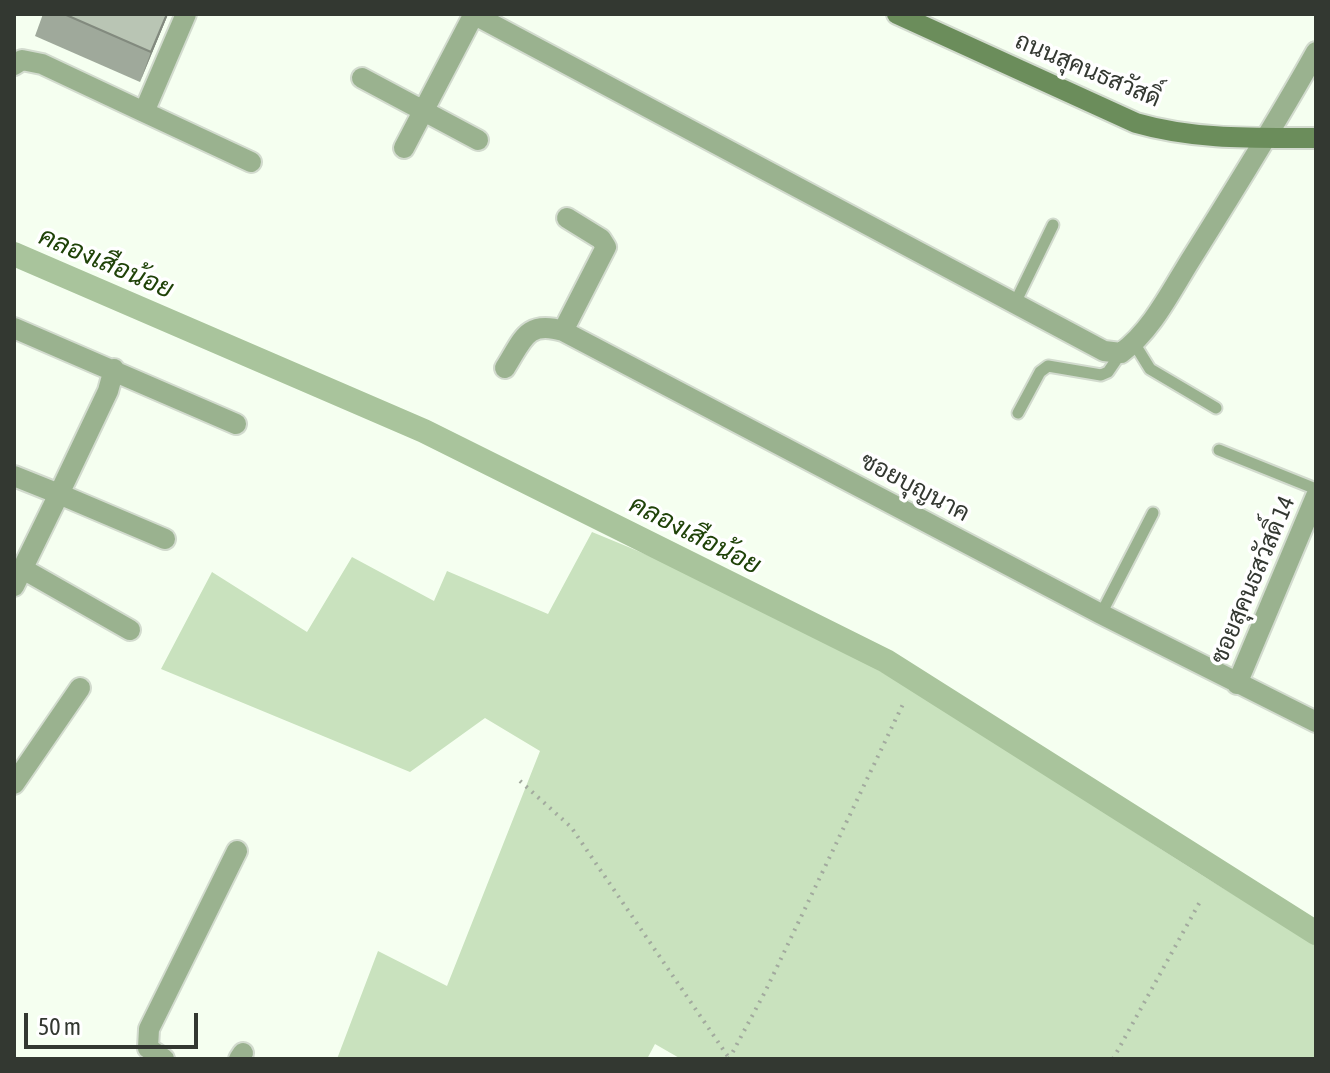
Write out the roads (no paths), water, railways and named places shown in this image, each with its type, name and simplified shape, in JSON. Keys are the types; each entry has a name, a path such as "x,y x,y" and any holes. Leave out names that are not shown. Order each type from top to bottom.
{"main road":[{"name":"ถนนสุคนธสวัสดิ์","path":"897,14 1136,123 1176,134 1316,138"}],"street":[{"path":"144,112 186,14"},
{"path":"404,148 474,14 1104,351 1128,348 1268,138 1316,52"},
{"path":"14,65 22,60 42,64 251,162"},
{"path":"362,78 478,140"},
{"path":"505,368 528,332 544,325 563,331 606,247 601,239 567,218"},
{"path":"14,328 236,424"},
{"name":"ซอยบุญนาค","path":"563,331 1101,614 1316,722"},
{"path":"114,369 108,391 18,577 130,630"},
{"path":"14,476 165,539"},
{"name":"ซอยสุคนธสวัสดิ์ 14","path":"1237,684 1316,496"},
{"path":"14,784 80,688"},
{"path":"164,1059 148,1048 149,1029 237,851"}],"lane":[{"path":"1015,303 1053,225"},
{"path":"1018,413 1040,372 1048,366 1101,375 1108,372 1128,348 1150,369 1216,408"},
{"path":"1219,450 1316,489"},
{"path":"1101,614 1153,513"}],"waterway":[{"name":"คลองเสือน้อย","path":"14,254 424,431 886,661 1316,933"}]}
